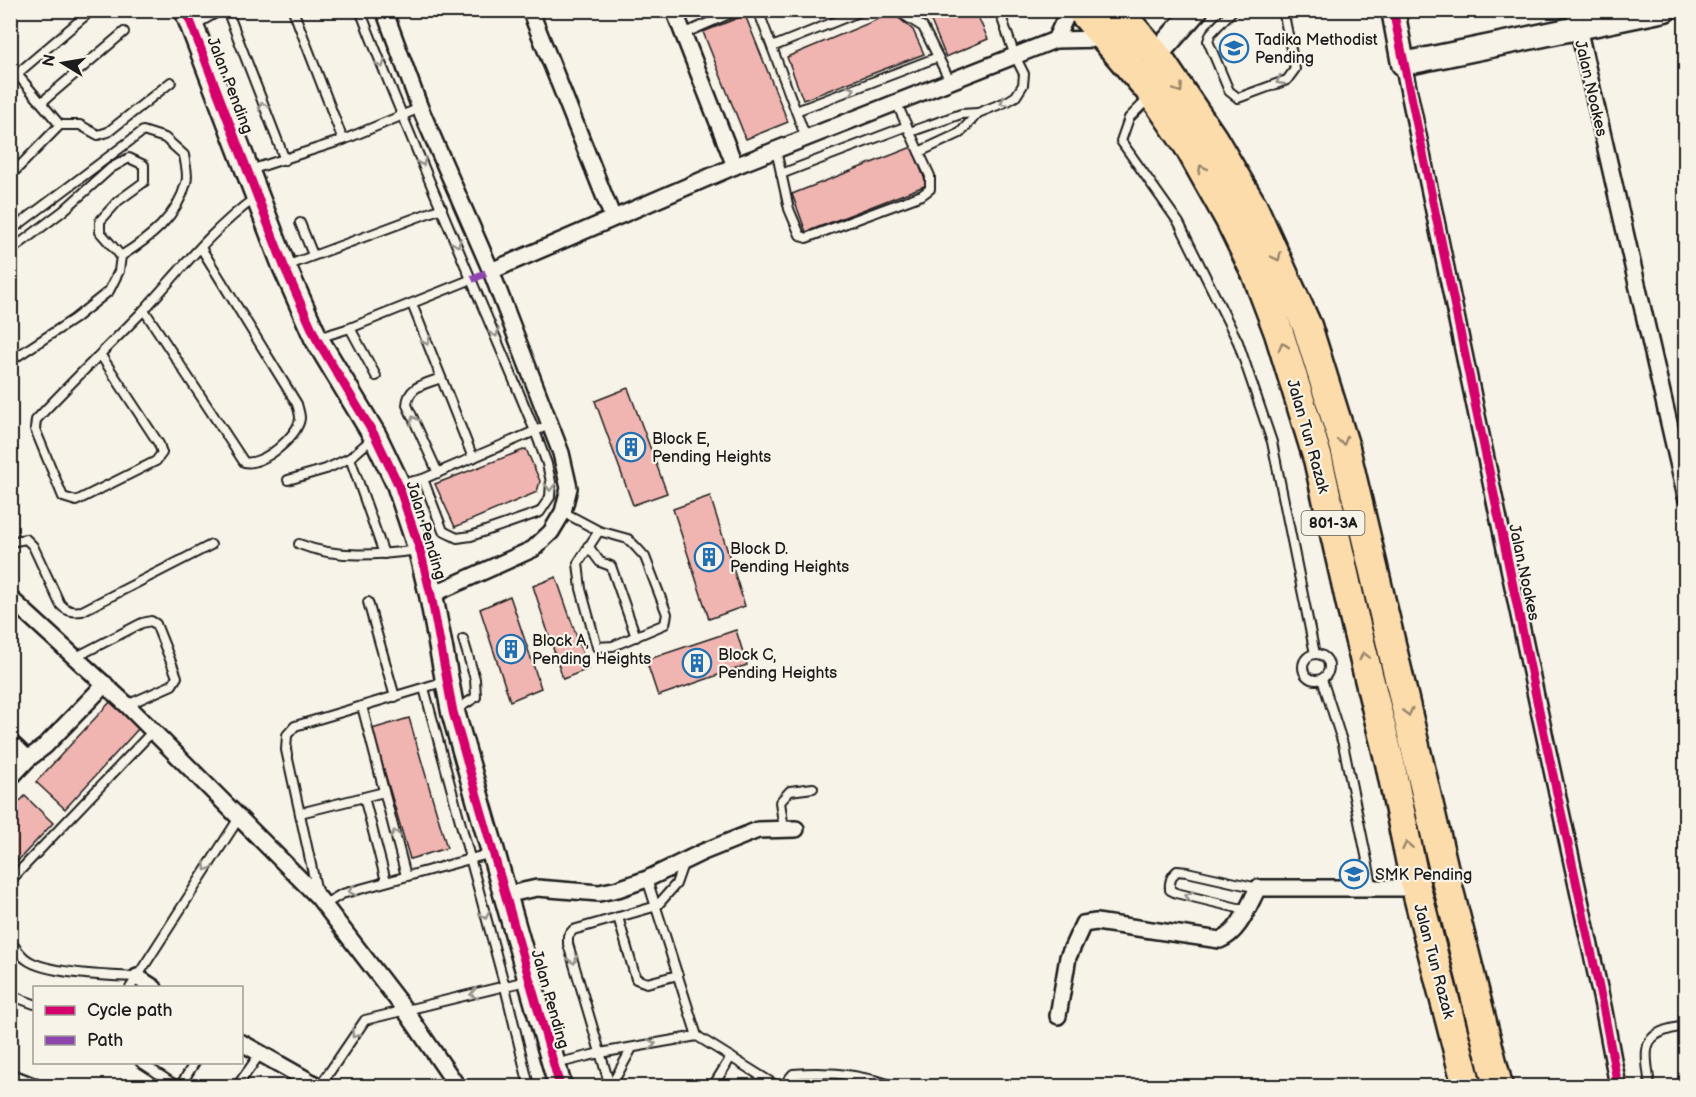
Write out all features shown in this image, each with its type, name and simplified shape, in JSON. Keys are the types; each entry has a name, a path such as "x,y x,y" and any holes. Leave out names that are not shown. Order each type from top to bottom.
{"highway":[{"name":"Jalan Tun Razak","path":"1081,10 1153,94 1188,145 1230,220 1257,275 1279,333 1318,459 1390,762 1416,888 1467,1086"},
{"name":"Jalan Tun Razak","path":"1117,10 1156,55 1213,139 1253,207 1307,326 1345,448 1448,887 1498,1086"}],"street":[{"path":"384,10 420,108 491,271 542,428 561,453 569,488 563,512 551,532 533,549 431,595"},
{"path":"530,10 613,218"},
{"path":"674,10 735,166"},
{"path":"1055,40 1069,10"},
{"path":"1156,55 1196,10"},
{"path":"1393,10 1403,64 1576,20 1665,10"},
{"name":"Jalan Pending","path":"189,19 284,266 316,338 375,436 398,484 420,550 431,595 435,685 453,712 560,1086"},
{"name":"Jalan Noakes","path":"1576,20 1686,497"},
{"path":"491,271 735,166 1055,40 1106,39"},
{"name":"Jalan Noakes","path":"1403,64 1618,1086"},
{"path":"10,598 127,705 321,900 405,1010 457,1086"},
{"path":"10,778 28,759 45,746 105,684"},
{"path":"10,742 28,759"},
{"path":"505,895 537,888 599,893 618,889 647,879 758,830 790,829"},
{"path":"1058,1016 1068,957 1083,924 1096,922 1220,940 1230,936 1258,888 1416,888"},
{"path":"134,982 150,986"},
{"path":"243,1044 319,1086"},
{"path":"10,1077 33,1086"}],"lane":[{"path":"18,73 92,10"},
{"path":"189,19 221,10"},
{"path":"226,10 285,160"},
{"path":"294,10 343,140"},
{"path":"360,10 401,117 472,279 542,428 551,482 550,498 540,512 471,536 457,538 443,531 423,479"},
{"path":"683,34 738,10"},
{"path":"758,10 806,138"},
{"path":"772,47 864,10"},
{"path":"896,10 923,27 950,81"},
{"path":"781,174 908,129 961,114 978,113 1008,102 1016,96 1023,85 1024,74 1015,56 999,10"},
{"path":"1233,10 1211,33 1208,41 1229,91 1238,98 1287,80 1295,69 1283,10"},
{"path":"42,102 124,32"},
{"path":"796,111 938,57"},
{"path":"10,66 60,125"},
{"path":"10,176 60,125 80,125 98,135 108,132 171,82"},
{"path":"1153,94 1129,118 1120,141 1179,223 1238,342 1272,442 1315,654"},
{"path":"776,150 789,209 800,235 806,238 922,195 930,189 930,176 896,102"},
{"path":"249,171 343,140 420,108"},
{"path":"920,152 960,133 978,113"},
{"path":"10,231 143,131 165,138 184,155 187,181 172,215 144,242 122,256 119,271 109,291 74,319 10,361"},
{"path":"10,250 63,211 111,168 129,158 144,165 144,182 118,201 100,221 100,232 122,256"},
{"path":"100,354 159,444 162,453 156,461 76,501 69,501 63,497 35,429 36,420 100,354 144,310 156,294 231,216 258,196"},
{"path":"284,266 442,208"},
{"path":"300,223 313,255"},
{"path":"144,310 244,462 255,463 292,439 300,419 297,404 201,248"},
{"path":"316,338 350,328 472,279"},
{"path":"412,304 472,458"},
{"path":"350,328 376,376"},
{"path":"438,473 407,405 408,396 412,390 441,378"},
{"path":"398,484 423,479 542,428"},
{"path":"288,480 326,469 350,458 375,436"},
{"path":"350,458 384,554"},
{"path":"563,512 599,531 628,539 645,557 667,615 665,624 613,646 597,647 581,589 578,563 599,531"},
{"path":"10,542 26,539 33,546 60,604 65,610 73,612 82,611 211,545"},
{"path":"298,544 313,550 331,552 384,554 420,550"},
{"path":"588,546 600,562 611,566 636,637"},
{"path":"368,602 395,697"},
{"path":"76,657 142,622 151,621 156,624 177,677 172,685 127,705"},
{"path":"453,712 476,697 474,679 463,639"},
{"path":"1315,654 1324,656 1328,664 1328,672 1322,678 1314,680 1304,673 1305,660 1308,657 1315,654"},
{"path":"1322,678 1343,744 1373,889"},
{"path":"492,853 469,859 406,876 386,881 321,900 286,750 287,735 295,726 435,685 469,859 530,1086"},
{"path":"362,706 406,876"},
{"path":"10,881 153,731"},
{"path":"790,829 780,802 790,791 813,788"},
{"path":"300,813 384,792"},
{"path":"364,797 386,881"},
{"path":"10,941 25,959 40,966 110,976 134,982 239,818"},
{"path":"610,1086 568,944 568,936 573,930 657,906 676,884 684,861"},
{"path":"1246,910 1176,893 1170,890 1172,874 1177,871 1187,872 1258,888"},
{"path":"647,879 697,1036 777,1086"},
{"path":"618,918 636,979 647,983 678,975"},
{"path":"319,1086 365,1020 531,980"},
{"path":"10,995 33,1004"},
{"path":"1650,1086 1645,1052 1647,1044 1655,1034 1686,1026"},
{"path":"554,1064 600,1053 697,1036"},
{"path":"610,1086 632,1048"},
{"path":"237,1086 260,1054"},
{"path":"713,1086 731,1057"},
{"path":"143,1064 178,1086 194,1064"},
{"path":"783,1086 793,1074 817,1072 894,1086"}],"building":[{"path":"696,10 718,10 699,18"},
{"path":"913,10 975,10 988,39 946,57 931,21"},
{"path":"893,13 913,30 924,54 803,100 787,57"},
{"path":"745,15 788,122 746,139 703,32"},
{"path":"912,147 927,185 806,232 792,194"},
{"name":"Block E, Pending Heights","path":"628,388 667,493 633,505 595,401"},
{"path":"526,449 540,481 537,492 455,527 435,484"},
{"name":"Block D. Pending Heights","path":"710,496 745,606 709,619 673,509"},
{"path":"556,577 588,669 563,679 533,586"},
{"name":"Block A, Pending Heights","path":"510,596 541,688 510,701 480,609"},
{"name":"Block C, Pending Heights","path":"736,630 747,665 658,696 646,660"},
{"path":"111,701 139,728 65,809 36,782"},
{"path":"409,718 447,848 410,859 372,729"},
{"path":"25,796 53,823 10,869 10,811"}],"marked path":[{"path":"472,279 491,271"}],"cycle path":[{"path":"186,10 284,266 316,338 375,436 398,484 420,550 431,595 453,712 560,1086"},
{"path":"1393,10 1618,1086"}],"place":[{"name":"Tadika Methodist Pending","path":"1234,48"},
{"name":"Block E, Pending Heights","path":"631,447"},
{"name":"Block D. Pending Heights","path":"709,557"},
{"name":"Block A, Pending Heights","path":"511,649"},
{"name":"Block C, Pending Heights","path":"697,663"},
{"name":"SMK Pending","path":"1354,874"}]}
